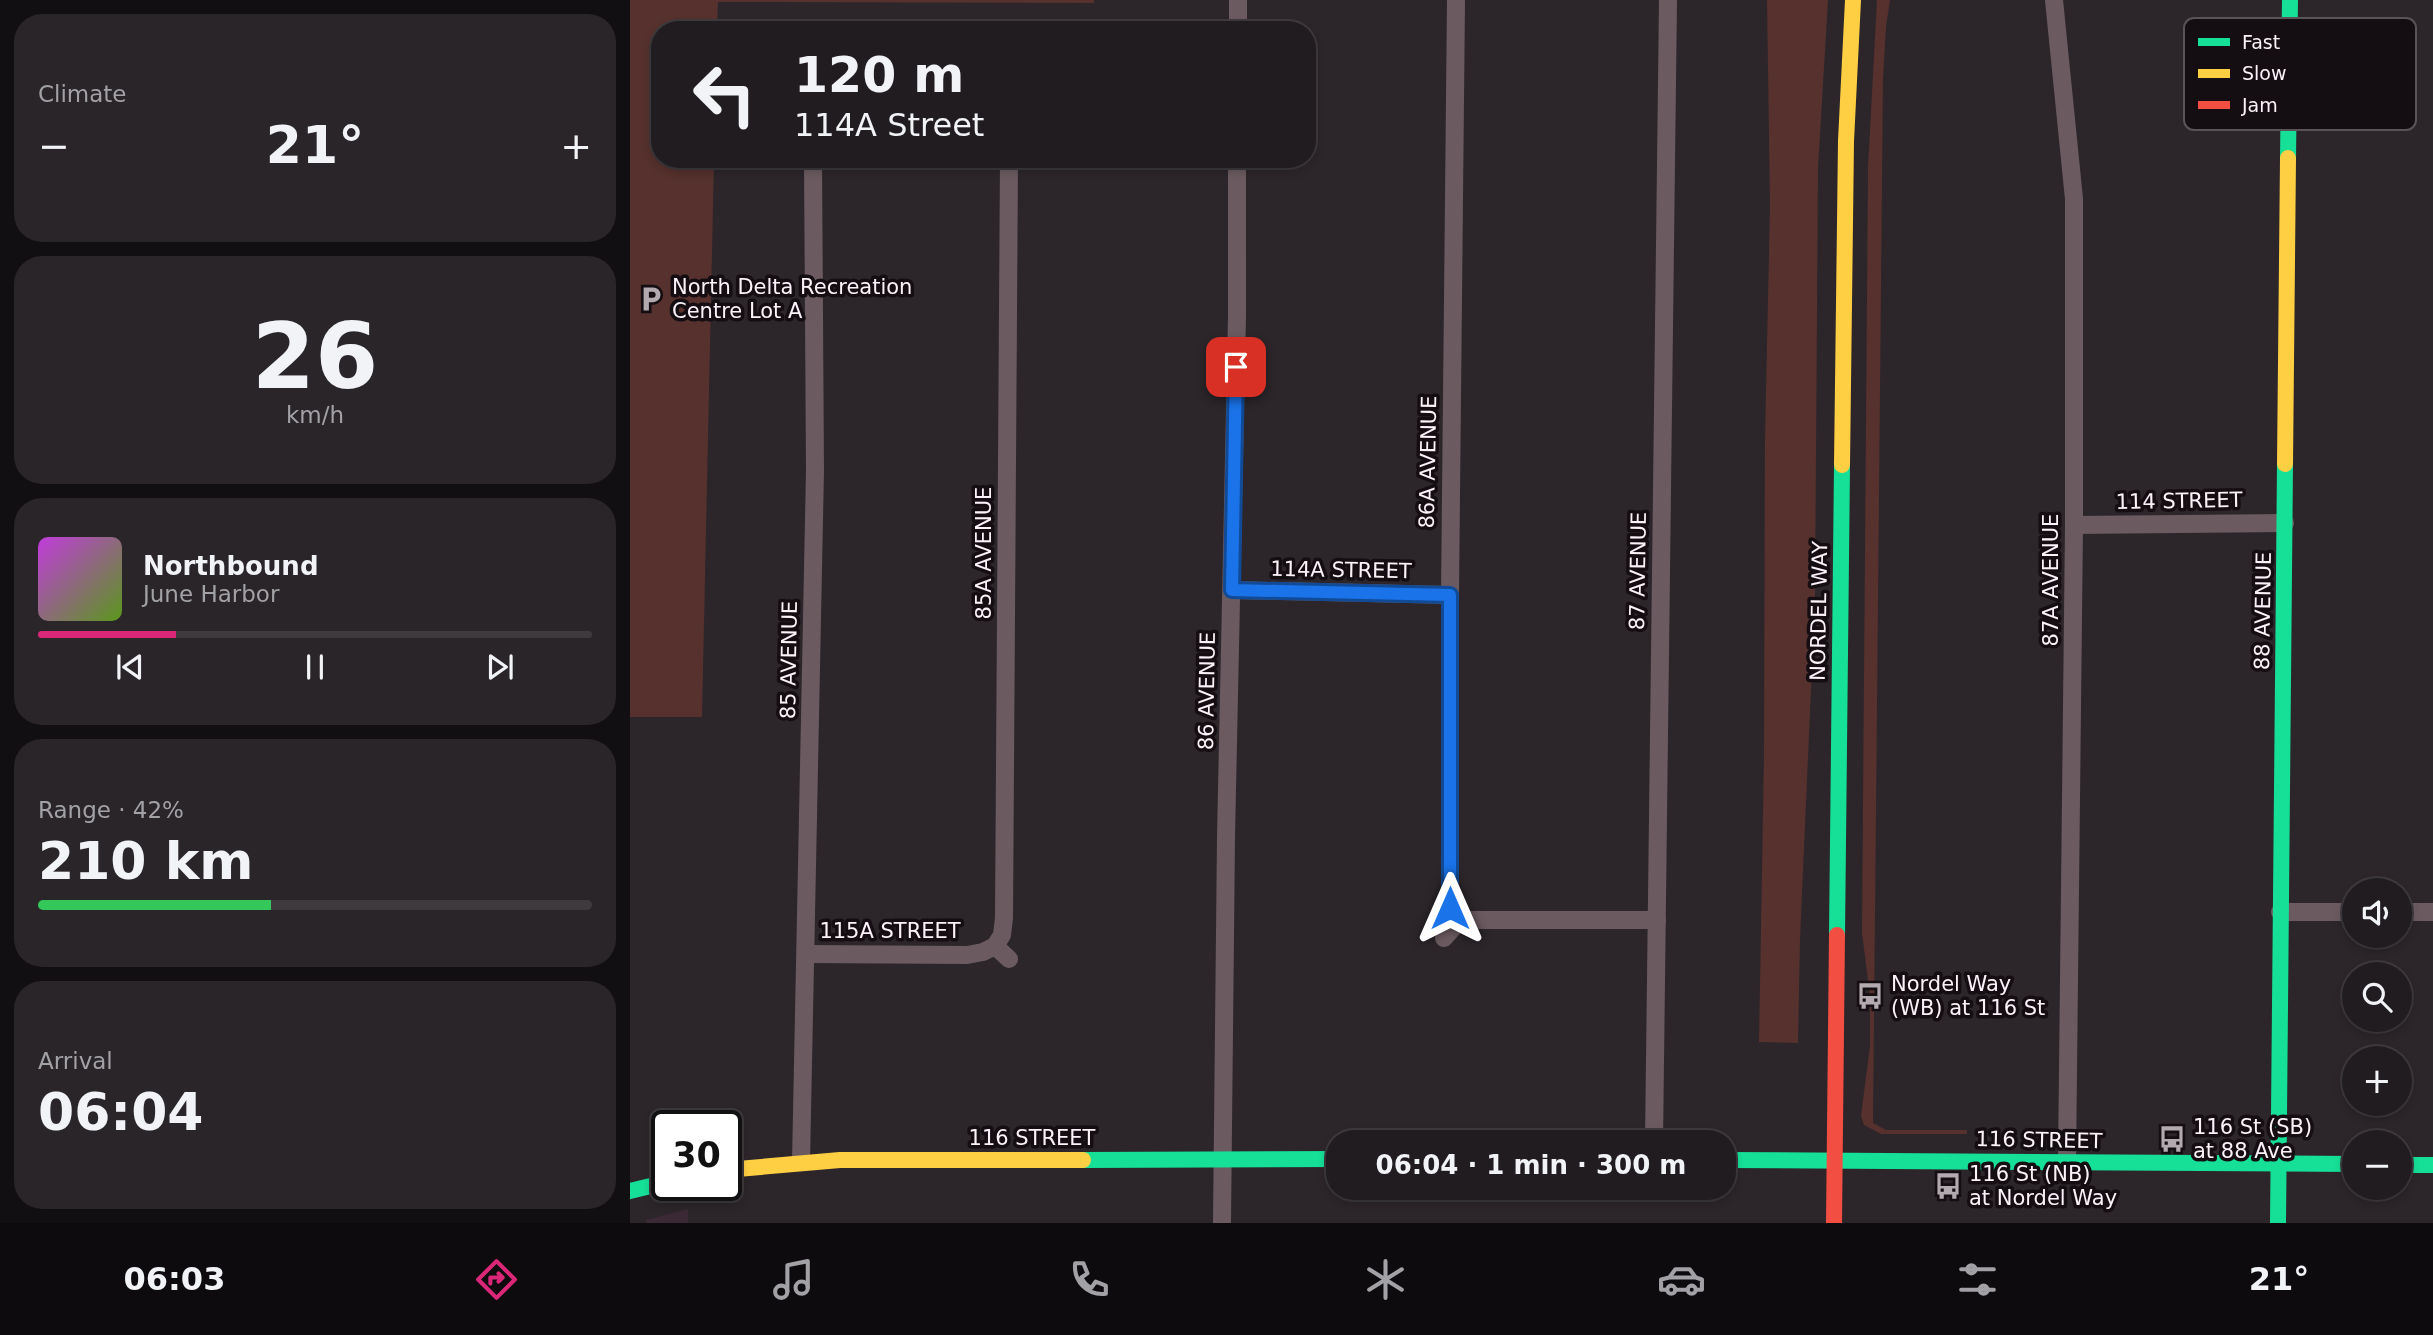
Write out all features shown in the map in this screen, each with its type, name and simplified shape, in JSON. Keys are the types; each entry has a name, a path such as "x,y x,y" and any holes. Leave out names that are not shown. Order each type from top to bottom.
{"street":[{"path":"1238,0 1238,21"},
{"name":"86A AVENUE","path":"1456,0 1450,908 1460,920"},
{"name":"87 AVENUE","path":"1654,1130 1668,0"},
{"name":"NORDEL WAY","path":"1834,1223 1846,141 1853,0"},
{"name":"87A AVENUE","path":"2054,0 2074,199 2074,525 2067,1161"},
{"name":"88 AVENUE","path":"2290,0 2290,18"},
{"name":"88 AVENUE","path":"2278,1223 2289,130"},
{"name":"85 AVENUE","path":"801,1161 815,470 813,168"},
{"name":"85A AVENUE","path":"995,946 1002,934 1004,918 1009,168"},
{"name":"86 AVENUE","path":"1222,1223 1237,316 1237,168"},
{"name":"114 STREET","path":"2074,525 2285,523"},
{"name":"114A STREET","path":"1232,590 1450,595"},
{"path":"2280,912 2342,912"},
{"path":"2412,912 2433,912"},
{"path":"1444,938 1460,920 1657,920"},
{"path":"995,946 1009,960"},
{"name":"115A STREET","path":"806,954 967,955 984,952 995,946"},
{"name":"116 STREET","path":"742,1168 801,1161 1326,1159"},
{"name":"116 STREET","path":"1736,1160 2342,1164"},
{"path":"2412,1165 2433,1165"},
{"path":"630,1191 651,1186"}],"shaded area":[{"path":"630,0 1094,0 1094,3 718,2 717,21 651,21 651,168 714,168 702,717 630,717"},
{"path":"1767,0 1828,0 1818,168 1815,599 1798,1043 1759,1042 1770,206"},
{"path":"1877,0 1890,0 1883,79 1873,1123 1886,1130 1967,1130 1967,1134 1881,1134 1864,1125 1861,1116 1870,1046 1870,996 1862,933 1868,167"},
{"path":"688,1209 688,1223 646,1223 646,1220"}],"traffic: fast":[{"path":"2290,0 2290,18"},
{"path":"2288,130 2288,158"},
{"path":"2278,1223 2285,464"},
{"path":"1837,935 1842,465"},
{"path":"1083,1160 1326,1159"},
{"path":"1736,1160 2342,1164"},
{"path":"2412,1165 2433,1165"},
{"path":"630,1191 651,1186"}],"traffic: slow":[{"path":"1842,465 1846,141 1853,0"},
{"path":"2285,464 2288,158"},
{"path":"742,1169 840,1160 1083,1160"}],"traffic: jam":[{"path":"1834,1223 1837,935"}],"place":[{"name":"North Delta Recreation Centre Lot A","path":"651,299"},
{"name":"Nordel Way (WB) at 116 St","path":"1870,996"},
{"name":"116 St (SB) at 88 Ave","path":"2172,1139"},
{"name":"116 St (NB) at Nordel Way","path":"1948,1186"}],"route":[{"path":"1236,367 1232,590 1450,595 1450,908"}]}
